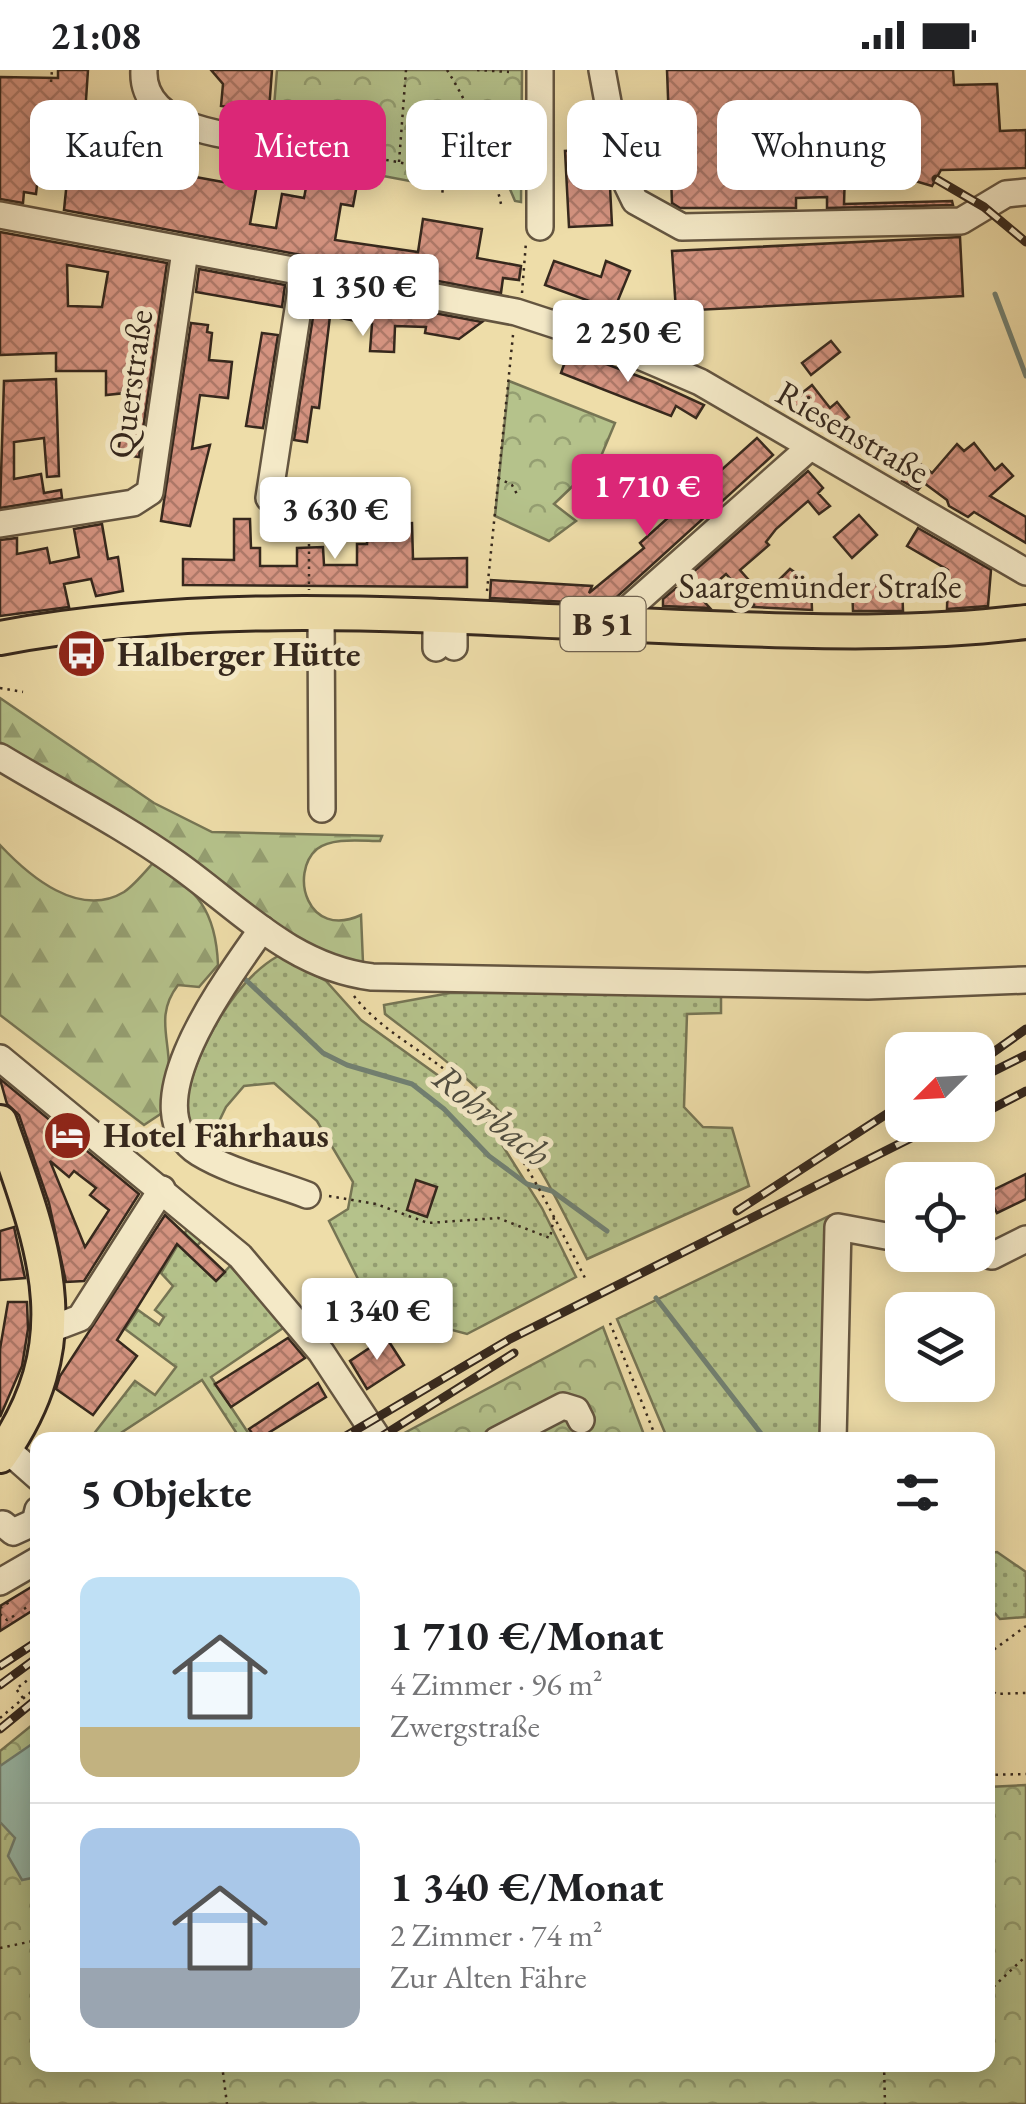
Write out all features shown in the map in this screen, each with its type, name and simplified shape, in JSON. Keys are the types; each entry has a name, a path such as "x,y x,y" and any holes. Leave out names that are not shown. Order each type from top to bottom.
{"main road":[{"name":"Saargemünder Straße","path":"0,638 180,614 314,611 445,632 610,624 905,631 1026,622"},
{"name":"Saargemünder Straße","path":"0,658 75,630"},
{"path":"0,1122 45,1260 50,1330 39,1381 3,1452"}],"street":[{"path":"540,70 540,218"},
{"path":"602,70 621,172 635,201 682,226 960,221 1006,194 1026,192"},
{"path":"144,74 152,98 189,128 219,135"},
{"name":"Riesenstraße","path":"0,215 516,312 643,356 700,382 1026,572"},
{"name":"Querstraße","path":"0,524 132,503 150,492 185,251"},
{"path":"269,498 304,270"},
{"path":"610,624 809,448"},
{"path":"314,611 320,652 322,810"},
{"path":"0,757 176,862 262,929 335,972 372,977 868,986 1026,980"},
{"path":"262,929 200,1020 173,1100 175,1119 197,1152 307,1195"},
{"path":"0,1058 216,1231 280,1300 373,1432"},
{"path":"50,1330 80,1318 162,1189"},
{"path":"832,1432 838,1227 885,1236"},
{"path":"995,1254 1026,1239"},
{"path":"513,1432 563,1406 576,1410 581,1420"},
{"path":"3,1452 30,1471"},
{"path":"1,1531 12,1532 30,1524"},
{"path":"0,1582 27,1563"}],"path":[{"path":"51,82 52,70"},
{"path":"399,162 406,70"},
{"path":"447,70 466,104 493,170 501,204"},
{"path":"477,70 509,72"},
{"path":"386,159 438,170 444,178 442,196"},
{"path":"488,579 516,312 524,288 526,225 540,218"},
{"path":"496,477 512,485 518,496"},
{"path":"269,498 294,510 309,531 314,611"},
{"path":"0,688 22,692"},
{"path":"335,972 366,1012 454,1078 495,1118 527,1166 586,1280"},
{"path":"307,1195 376,1204 428,1223 498,1218 550,1238 554,1216"},
{"path":"610,1323 654,1432"},
{"path":"24,1609 30,1605"},
{"path":"0,1614 6,1620 16,1614"},
{"path":"995,1649 1026,1626"},
{"path":"23,1698 16,1689 30,1678"},
{"path":"0,1718 30,1692"},
{"path":"995,1693 1026,1693"},
{"path":"995,1775 1026,1774"},
{"path":"0,1948 30,1942"},
{"path":"995,1985 1026,1956"},
{"path":"223,2072 227,2104"},
{"path":"884,2072 885,2104"}],"green space":[{"path":"277,70 522,70 522,100 406,100 406,180 386,177 386,100 275,100"},
{"path":"510,190 521,190 521,202 515,201"},
{"path":"509,381 615,423 599,461 554,504 576,521 549,541 495,516"},
{"path":"0,698 154,803 212,832 382,836 380,841 347,840 323,845 309,860 304,873 308,900 316,911 327,919 361,915 363,963 334,959 304,944 0,742"},
{"path":"0,845 40,881 73,897 107,899 124,892 152,864 181,882 202,904 213,930 218,965 199,987 178,985 171,996 165,1017 169,1072 162,1113 144,1125 0,1015"},
{"path":"278,956 326,981 361,1020 450,1084 489,1124 542,1208 576,1277 467,1334 373,1309 329,1221 348,1209 353,1182 317,1121 274,1083 244,1086 226,1107 210,1140 192,1130 187,1099 208,1039 246,982"},
{"path":"450,993 721,993 721,1013 687,1014 684,1107 703,1127 732,1128 749,1186 587,1259 536,1163 498,1110 458,1071 385,1014 384,1005"},
{"path":"829,1216 824,1432 665,1432 617,1319"},
{"path":"189,1226 203,1239 189,1255 216,1281 230,1266 286,1326 211,1377 248,1432 236,1432 202,1380 122,1432 95,1432 135,1381 155,1395 176,1367 125,1329 138,1310 159,1325 164,1317 155,1310 173,1286 161,1273"},
{"path":"603,1327 643,1432 406,1432"},
{"path":"995,1552 1026,1572 1026,1617 1000,1619 995,1613"},
{"path":"30,1727 30,2072 995,2072 995,1787 1026,1785 1026,2104 0,2104 0,1751"}],"shaded area":[{"path":"30,1745 30,1878 22,1880 8,1856 15,1838 0,1822 0,1766"}],"building":[{"path":"58,70 88,70 86,100 30,100 30,190 36,190 36,194 24,192 23,203 0,199 0,77 58,78"},
{"path":"211,70 272,70 270,100 222,100 223,84"},
{"path":"667,70 953,70 954,85 997,84 1000,131 1026,130 1026,168 941,170 932,186 921,183 921,100 717,100 717,190 844,190 844,204 952,201 953,205 827,208 827,197 796,198 796,208 680,208 672,203 672,190 697,190 697,100 668,100"},
{"path":"199,178 219,181 219,190 256,190 250,224 276,228 282,194 304,198 306,190 356,190 353,206 341,204 335,240 418,252 423,219 482,229 477,258 521,266 519,280 503,278 501,293 64,210 66,190 199,190"},
{"path":"567,190 610,190 612,225 569,227"},
{"path":"0,232 167,263 139,457 118,454 126,393 106,395 106,371 56,371 56,353 0,355","holes":["67,265 108,272 102,307 68,306"]},
{"path":"960,237 963,296 676,311 672,251"},
{"path":"554,261 601,277 606,261 630,271 614,310 545,285"},
{"path":"199,269 285,285 282,307 196,292"},
{"path":"317,291 482,322 459,339 425,333 426,327 395,326 394,352 370,351 372,324 330,316 319,408 312,407 307,442 294,440"},
{"path":"191,323 208,325 207,332 212,333 209,360 232,362 228,398 200,395 192,449 210,445 190,526 161,521"},
{"path":"262,333 278,335 263,428 246,426"},
{"path":"831,341 840,352 811,375 802,363"},
{"path":"569,350 704,405 696,418 676,406 671,416 561,373"},
{"path":"56,379 59,476 47,477 44,438 14,442 14,479 41,474 44,493 61,490 62,498 0,508 4,381"},
{"path":"812,385 830,408 837,402 849,417 832,431 819,417 811,424 792,401"},
{"path":"757,438 773,455 609,604 490,598 491,580 592,586 589,593 644,548 640,543"},
{"path":"974,443 995,470 1002,464 1013,476 990,496 1026,517 1026,543 974,512 968,517 949,506 947,500 924,483 918,490 902,481 918,462 932,473 957,444 964,451"},
{"path":"808,471 823,488 818,493 830,506 819,514 808,501 776,529 766,542 769,545 740,570 763,596 790,569 804,579 805,585 811,585 812,610 752,607 726,574 700,597 710,608 663,606 663,599 676,588 704,589 691,574"},
{"path":"381,490 403,493 398,524 412,523 413,559 467,558 467,587 183,585 183,559 234,560 234,519 250,519 251,548 260,548 260,566 297,566 297,548 323,547 324,565 357,565 357,544 367,544 367,532 380,532"},
{"path":"859,515 877,535 852,558 834,537"},
{"path":"102,524 108,559 118,557 123,591 96,596 91,579 64,584 69,607 0,616 0,540 17,538 17,554 47,548 50,563 79,557 74,529"},
{"path":"918,528 991,570 988,606 947,609 948,570 907,546"},
{"path":"902,583 903,611 853,611 852,584"},
{"path":"0,1079 139,1194 84,1281 66,1282 49,1203 19,1115 7,1104","holes":["50,1161 69,1177 74,1171 96,1188 90,1195 109,1210 85,1247"]},
{"path":"1026,1174 1026,1199 997,1213 995,1189"},
{"path":"416,1180 437,1187 427,1217 407,1210"},
{"path":"165,1215 225,1272 216,1281 177,1244 117,1340 137,1356 93,1415 56,1389 60,1376"},
{"path":"14,1227 25,1278 0,1280 0,1231"},
{"path":"8,1302 27,1302 28,1329 22,1366 0,1417 0,1349"},
{"path":"386,1337 404,1365 367,1389 350,1361"},
{"path":"288,1338 305,1358 231,1407 215,1384"},
{"path":"318,1383 326,1397 270,1432 249,1429"},
{"path":"30,1588 30,1612 0,1631 0,1606"}],"waterway":[{"path":"995,294 1026,376"},
{"name":"Rohrbach","path":"245,979 323,1053 347,1065 412,1084 444,1109 489,1156 527,1184 552,1191 607,1231"},
{"name":"Rohrbach","path":"656,1298 760,1432"}],"railway":[{"path":"936,179 984,207 1026,242"},
{"path":"995,1051 1026,1029"},
{"path":"995,1070 1026,1055"},
{"path":"995,1107 1026,1091"},
{"path":"737,1211 885,1115"},
{"path":"353,1432 510,1339 903,1142"},
{"path":"389,1432 514,1353"},
{"path":"0,1666 30,1646"},
{"path":"0,1685 30,1663"},
{"path":"0,1729 30,1705"}],"place":[{"name":"Halberger Hütte","path":"82,654"},
{"name":"Hotel Fährhaus","path":"68,1135"}]}
